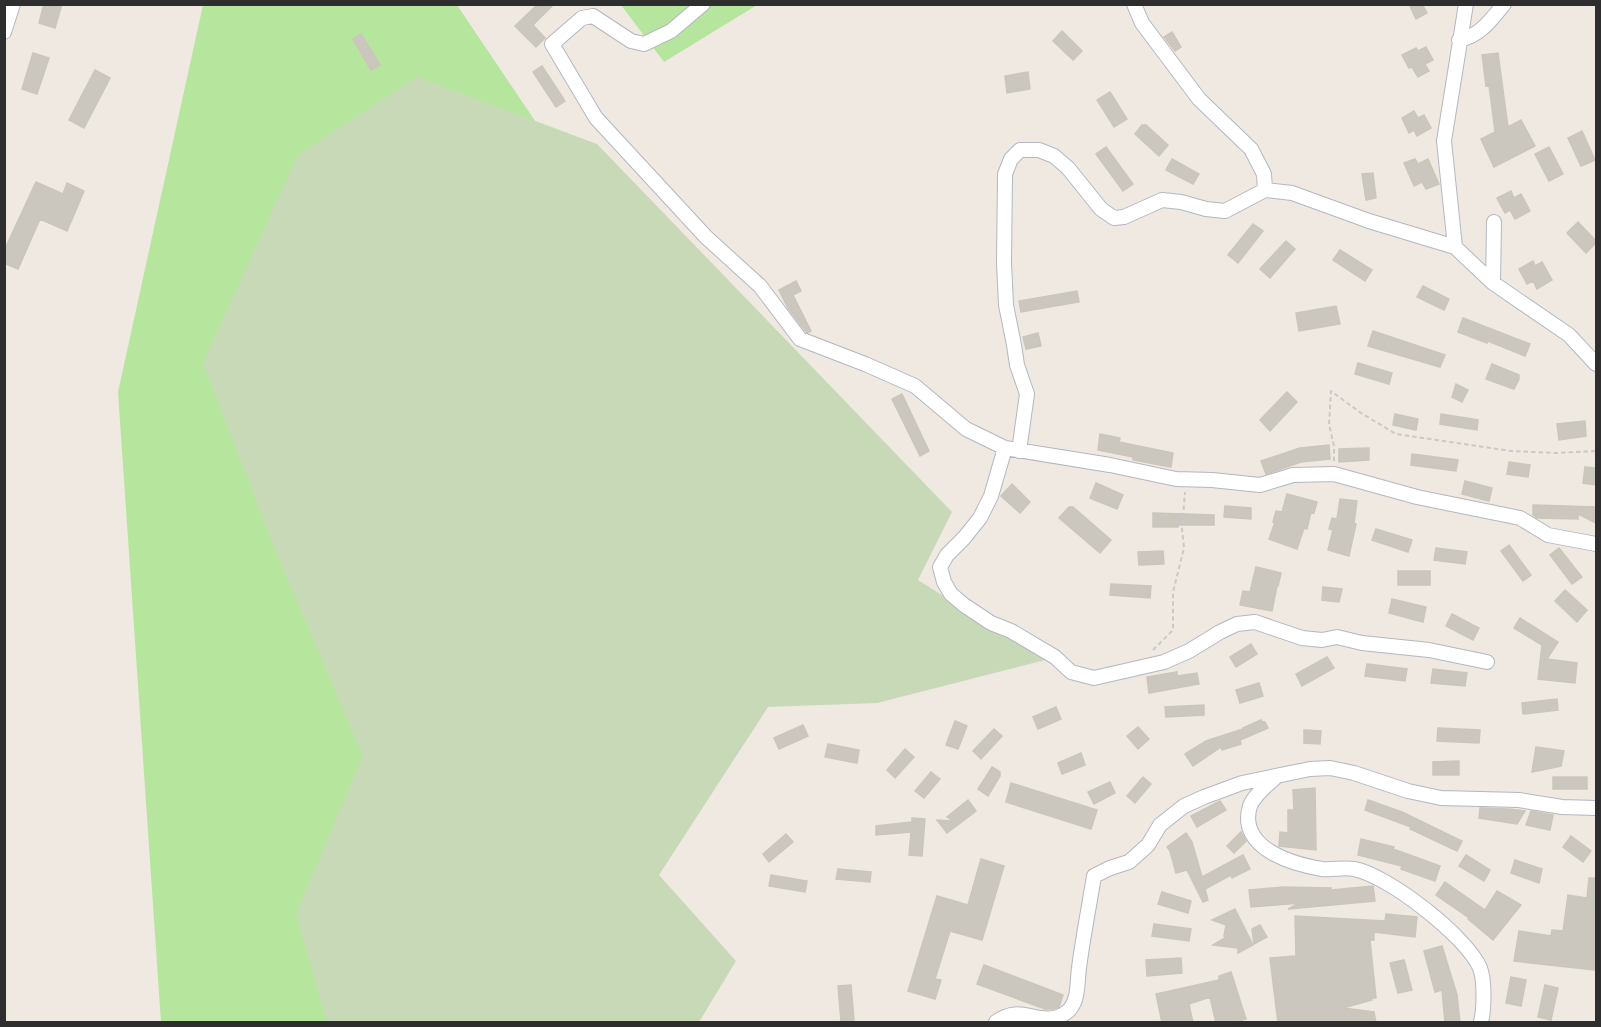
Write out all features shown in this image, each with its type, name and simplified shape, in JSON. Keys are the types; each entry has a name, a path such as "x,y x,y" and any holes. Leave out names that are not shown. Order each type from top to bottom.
{"street":[{"path":"4,32 13,4"},
{"path":"703,4 671,31 644,44 631,41 593,16 582,18 552,44 596,118 706,237 760,286 800,339 915,386 966,429 1005,448 1110,465 1176,479 1260,485 1293,475 1334,474 1417,497 1520,518 1548,535 1596,544"},
{"path":"1134,4 1142,23 1199,99 1251,149 1264,174 1265,190"},
{"path":"1455,247 1443,141 1466,4"},
{"path":"1459,40 1469,38 1485,27 1504,4"},
{"path":"1019,451 1027,394 1017,365 1006,304 1004,263 1005,174 1011,159 1020,150 1039,150 1054,156 1068,168 1101,209 1114,218 1124,217 1162,200 1225,211 1265,190 1293,193 1369,221 1455,247 1493,283 1569,335 1596,364"},
{"path":"1493,283 1494,222"},
{"path":"1005,448 991,496 980,518 947,555 940,567 944,582 951,594 964,605 1055,657 1071,672 1094,678 1164,662 1237,624 1255,622 1302,638 1322,640 1337,637 1362,643 1429,650 1487,662"},
{"path":"996,1023 1015,1014 1028,1015 1038,1021 1056,1018 1070,1010 1076,995 1094,876 1129,862 1148,845 1160,825 1184,806 1242,783 1310,769 1330,768 1354,773 1408,791 1441,798 1520,800 1562,807 1596,808"},
{"path":"1277,776 1250,804 1248,819 1254,838 1270,852 1296,863 1325,869 1354,869 1380,878 1427,910 1472,952 1481,970 1483,987 1481,1023"}],"path":[{"path":"1334,474 1334,446 1329,424 1330,391 1396,434 1511,451 1596,452"},
{"path":"1150,653 1173,630 1173,592 1184,548 1182,511 1187,479"}],"green space":[{"path":"203,5 457,5 583,192 639,875 665,1022 161,1022 118,392"},
{"path":"621,5 757,5 664,62"},
{"path":"417,77 597,144 952,512 918,580 1045,660 877,703 768,707 659,875 736,961 699,1022 327,1022 296,914 363,756 277,554 203,363 298,155"}],"building":[{"path":"44,4 62,4 55,28 39,23"},
{"path":"538,4 554,4 533,25 545,38 536,47 515,26"},
{"path":"1409,4 1422,4 1427,13 1416,19"},
{"path":"1062,31 1082,51 1073,60 1053,41"},
{"path":"1172,32 1181,47 1175,51 1164,37"},
{"path":"361,34 380,65 371,70 353,39"},
{"path":"1426,47 1433,60 1425,64 1429,71 1418,77 1412,67 1409,68 1402,55 1416,48 1418,51"},
{"path":"33,53 49,58 37,94 22,89"},
{"path":"1498,53 1508,127 1521,120 1535,146 1494,167 1481,139 1495,132 1489,85 1486,86 1482,55"},
{"path":"542,66 565,101 556,107 533,72"},
{"path":"95,70 110,78 84,128 69,120"},
{"path":"1028,72 1030,89 1007,93 1005,76"},
{"path":"1110,92 1127,119 1114,127 1097,100"},
{"path":"1414,111 1418,118 1424,115 1431,128 1417,136 1414,130 1409,133 1402,118"},
{"path":"1142,125 1146,125 1168,145 1159,156 1135,134"},
{"path":"1582,131 1595,160 1581,166 1568,138"},
{"path":"1106,147 1133,184 1123,191 1096,154"},
{"path":"1549,147 1563,174 1549,181 1535,154"},
{"path":"1172,159 1199,174 1193,184 1166,170"},
{"path":"1415,159 1418,164 1428,159 1439,184 1426,189 1422,182 1414,186 1404,163"},
{"path":"1373,173 1376,198 1366,200 1362,174"},
{"path":"36,182 63,194 67,183 84,191 67,231 40,219 18,269 4,263 4,251"},
{"path":"1511,191 1514,198 1521,194 1530,211 1515,219 1510,210 1505,213 1497,198"},
{"path":"1578,222 1596,241 1586,253 1567,233"},
{"path":"1253,224 1263,231 1238,263 1228,255"},
{"path":"1286,241 1295,249 1270,278 1260,269"},
{"path":"1340,250 1372,270 1365,281 1333,260"},
{"path":"1533,261 1535,266 1542,262 1552,280 1537,289 1533,281 1527,284 1519,269"},
{"path":"796,281 801,291 793,295 811,331 808,333 788,308 779,290"},
{"path":"1423,286 1449,299 1444,310 1417,297"},
{"path":"1077,291 1079,302 1021,312 1019,301"},
{"path":"1336,306 1340,324 1299,331 1296,313"},
{"path":"1463,318 1530,344 1525,356 1458,332"},
{"path":"1373,331 1445,355 1440,367 1368,346"},
{"path":"1038,333 1041,346 1026,349 1023,337"},
{"path":"1358,363 1392,373 1389,384 1355,374"},
{"path":"1492,364 1519,375 1514,389 1486,379"},
{"path":"1456,384 1468,390 1462,402 1452,397"},
{"path":"1287,392 1297,402 1270,431 1260,420"},
{"path":"902,394 929,451 920,456 892,399"},
{"path":"1395,414 1418,419 1416,430 1393,425"},
{"path":"1441,414 1478,420 1477,430 1440,424"},
{"path":"1585,421 1586,436 1559,440 1557,424"},
{"path":"1100,434 1120,438 1119,442 1173,453 1171,467 1133,460 1133,457 1098,450"},
{"path":"1329,445 1330,459 1301,462 1266,474 1261,461 1300,448"},
{"path":"1369,448 1369,460 1339,462 1339,449"},
{"path":"1412,454 1458,460 1456,471 1411,465"},
{"path":"1509,462 1530,465 1528,477 1507,474"},
{"path":"1585,467 1596,468 1596,485 1583,483"},
{"path":"1465,481 1492,488 1489,501 1462,494"},
{"path":"1096,483 1123,495 1117,509 1090,498"},
{"path":"1012,484 1030,502 1020,513 1001,496"},
{"path":"1287,494 1317,502 1297,549 1269,539 1276,511 1282,512"},
{"path":"1340,499 1357,501 1354,524 1356,524 1349,556 1328,550 1333,530 1329,529 1332,518 1337,519"},
{"path":"1533,505 1596,507 1596,523 1578,514 1578,519 1537,518 1533,515"},
{"path":"1225,506 1251,508 1251,519 1224,517"},
{"path":"1069,507 1073,507 1111,540 1100,553 1059,518"},
{"path":"1153,513 1214,515 1214,525 1153,527"},
{"path":"1376,529 1412,540 1408,552 1372,540"},
{"path":"1509,545 1531,575 1523,581 1501,551"},
{"path":"1436,548 1467,552 1465,564 1434,560"},
{"path":"1559,548 1582,577 1572,584 1550,555"},
{"path":"1163,551 1164,564 1139,565 1138,552"},
{"path":"1256,567 1281,573 1272,611 1240,605 1243,591 1250,592"},
{"path":"1398,571 1430,571 1430,585 1398,585"},
{"path":"1111,584 1151,586 1150,598 1110,595"},
{"path":"1323,587 1342,589 1339,602 1322,600"},
{"path":"1565,590 1587,610 1577,622 1555,601"},
{"path":"1392,599 1426,607 1423,622 1389,613"},
{"path":"1452,614 1479,628 1473,640 1446,626"},
{"path":"1520,618 1558,642 1547,659 1577,663 1575,683 1538,679 1542,645 1514,628"},
{"path":"1251,644 1257,654 1236,667 1230,657"},
{"path":"1327,657 1334,668 1302,686 1296,674"},
{"path":"1367,664 1407,669 1405,681 1365,676"},
{"path":"1433,669 1467,673 1465,686 1431,683"},
{"path":"1177,672 1177,676 1197,673 1199,684 1149,693 1147,677"},
{"path":"1259,683 1263,696 1240,703 1236,690"},
{"path":"1557,699 1558,710 1523,714 1522,703"},
{"path":"1204,705 1204,715 1166,717 1165,707"},
{"path":"1056,707 1061,719 1038,729 1033,717"},
{"path":"1261,720 1268,728 1240,740 1241,744 1222,750 1221,747 1193,766 1185,754 1206,741 1243,729"},
{"path":"955,721 967,726 958,749 946,745"},
{"path":"803,725 808,736 779,749 774,738"},
{"path":"1138,727 1149,739 1138,749 1127,736"},
{"path":"1438,728 1480,730 1479,743 1437,741"},
{"path":"994,729 1002,736 981,759 973,751"},
{"path":"1304,730 1321,731 1320,744 1304,743"},
{"path":"828,744 859,750 857,763 825,757"},
{"path":"1536,747 1564,751 1561,766 1532,772"},
{"path":"905,749 914,757 895,778 887,770"},
{"path":"1081,753 1085,765 1062,774 1058,763"},
{"path":"1459,761 1459,775 1433,775 1433,762"},
{"path":"992,767 1000,772 1000,776 988,796 978,789"},
{"path":"931,772 940,779 924,798 915,791"},
{"path":"1143,777 1151,784 1135,803 1127,796"},
{"path":"1553,777 1587,777 1587,789 1553,789"},
{"path":"1110,782 1115,793 1094,804 1088,792"},
{"path":"1011,783 1097,810 1091,829 1006,802"},
{"path":"1315,788 1316,850 1279,846 1280,832 1288,833 1288,810 1294,810 1293,790"},
{"path":"968,800 976,811 947,833 937,820 953,821 947,817"},
{"path":"1368,800 1402,812 1462,841 1457,851 1410,829 1411,827 1365,810"},
{"path":"1220,801 1226,810 1197,827 1191,816"},
{"path":"1480,808 1525,811 1517,824 1479,818"},
{"path":"1531,811 1553,815 1550,830 1526,825"},
{"path":"912,818 925,819 922,856 909,855 911,832 876,835 876,826 912,822"},
{"path":"1241,832 1246,841 1234,853 1227,846"},
{"path":"1186,833 1192,842 1202,877 1243,855 1250,869 1232,878 1231,875 1205,889 1208,900 1203,902 1187,870 1176,873 1167,847"},
{"path":"786,834 793,842 769,862 763,854"},
{"path":"1571,836 1591,851 1583,862 1563,847"},
{"path":"1361,839 1394,847 1393,849 1440,866 1435,881 1401,869 1402,866 1358,855"},
{"path":"1466,855 1490,870 1484,881 1459,866"},
{"path":"981,859 1004,866 982,940 950,931 935,979 941,980 935,999 908,991 937,896 968,905"},
{"path":"1515,860 1542,869 1539,883 1511,873"},
{"path":"838,869 871,872 870,882 836,879"},
{"path":"771,875 807,881 805,892 769,886"},
{"path":"1589,878 1596,878 1594,970 1514,961 1519,931 1551,936 1552,930 1563,931 1568,895 1587,898"},
{"path":"1445,882 1485,910 1497,891 1521,905 1493,940 1469,918 1436,895"},
{"path":"1373,886 1375,901 1288,909 1300,903 1251,907 1249,890 1283,887 1331,888 1331,890"},
{"path":"1162,892 1191,901 1188,913 1158,904"},
{"path":"1235,909 1253,945 1238,953 1238,948 1213,945 1225,938 1226,925 1212,920"},
{"path":"1386,914 1417,917 1415,937 1374,932 1374,940 1370,940 1376,998 1343,1008 1374,1012 1376,1023 1278,1023 1270,958 1296,956 1295,916 1385,921"},
{"path":"1154,924 1191,929 1189,941 1152,936"},
{"path":"1260,925 1267,937 1254,944 1252,929"},
{"path":"1442,946 1457,995 1460,1023 1445,1023 1442,990 1435,992 1424,951"},
{"path":"1181,958 1182,973 1147,976 1146,960"},
{"path":"1404,960 1412,990 1398,993 1390,963"},
{"path":"984,965 1063,995 1059,1007 1045,1009 977,984"},
{"path":"1231,972 1246,1019 1231,1023 1216,1023 1210,997 1189,1004 1193,1023 1162,1023 1156,994 1219,980 1219,976"},
{"path":"1511,977 1526,980 1521,1006 1506,1003"},
{"path":"851,985 854,1020 841,1021 838,986"},
{"path":"1545,985 1558,988 1551,1020 1538,1017"}]}
